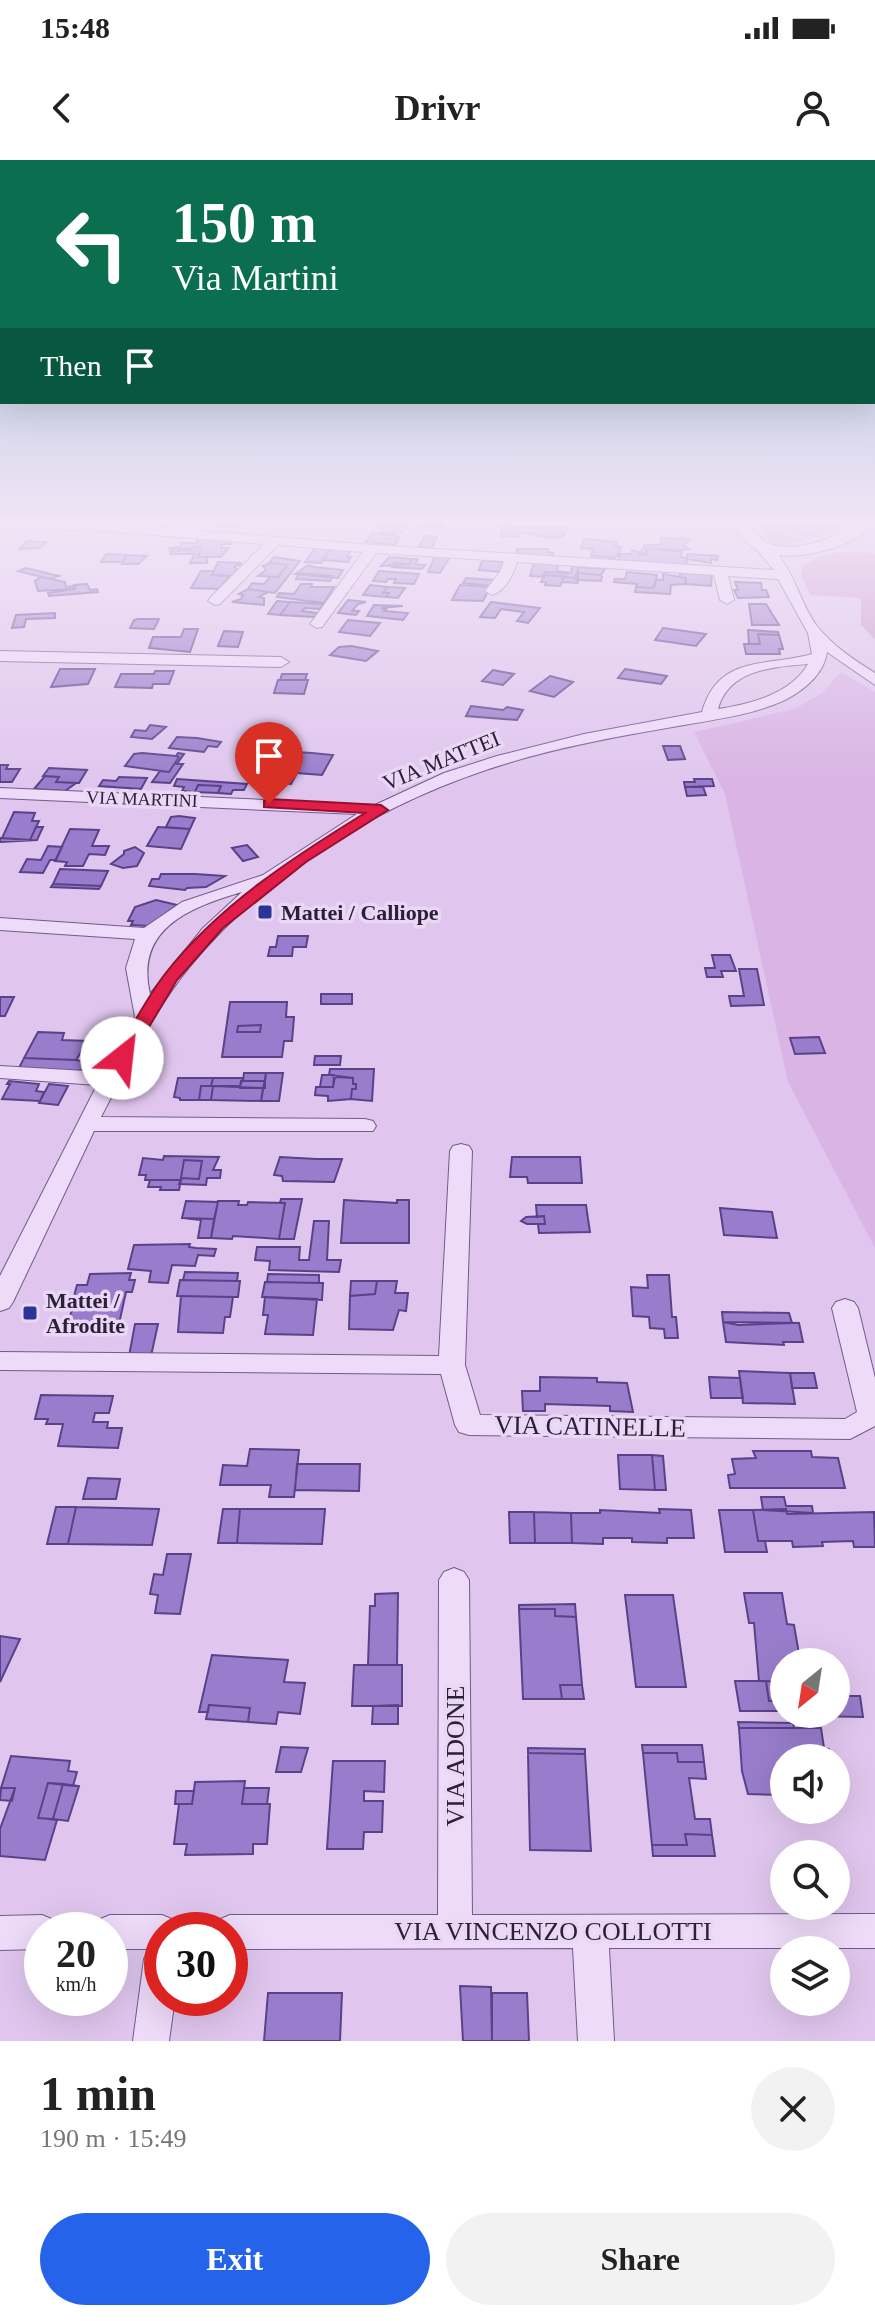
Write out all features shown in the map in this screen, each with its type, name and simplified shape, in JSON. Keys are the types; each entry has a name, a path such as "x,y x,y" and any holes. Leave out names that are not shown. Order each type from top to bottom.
{"street":[{"path":"317,624 330,607"},
{"path":"709,715 710,701 731,676 757,666 819,659 821,650 815,633 798,607"},
{"path":"815,633 875,680"},
{"path":"0,656 281,662"},
{"name":"VIA MATTEI","path":"0,1302 86,1124 145,1016 202,940 275,877 328,840 426,787 497,760 776,698 803,682 819,659"},
{"name":"VIA MARTINI","path":"0,793 381,810"},
{"path":"145,1016 136,959 151,934 161,924 199,901 275,877"},
{"path":"0,924 151,934"},
{"path":"0,1072 110,1079"},
{"path":"86,1124 365,1126"},
{"path":"0,1361 452,1365 461,1151"},
{"name":"VIA CATINELLE","path":"452,1365 469,1425 850,1429 871,1416 845,1308"},
{"name":"VIA ADONE","path":"454,1580 455,1931"},
{"path":"590,1931 596,2041"},
{"name":"VIA VINCENZO COLLOTTI","path":"248,1932 875,1931"},
{"path":"0,1933 24,1932"},
{"path":"151,2041 154,2016"}],"shaded area":[{"path":"861,607 875,607 875,640 861,625"},
{"path":"841,672 875,692 875,1248 788,1082 725,794 694,732 794,709 821,694"}],"building":[{"path":"273,607 286,607 280,615 268,614"},
{"path":"286,607 321,607 302,611 318,613 315,617 280,615"},
{"path":"343,607 356,607 352,611 359,611 356,615 338,613"},
{"path":"373,607 394,607 381,608 386,609 384,611 408,613 403,620 367,616"},
{"path":"487,607 540,608 528,623 517,621 524,612 501,609 495,618 480,617"},
{"path":"749,607 768,607 779,625 752,625"},
{"path":"55,613 55,618 26,619 24,627 12,628 16,615"},
{"path":"138,619 159,619 154,629 130,628"},
{"path":"348,620 380,623 370,636 339,632"},
{"path":"663,628 706,634 696,646 655,640"},
{"path":"184,629 198,629 190,652 149,648 153,637 181,637"},
{"path":"748,630 778,632 779,635 758,634 760,644 749,644"},
{"path":"224,631 243,632 238,647 218,646"},
{"path":"758,634 779,635 783,649 779,649 780,654 746,654 744,644 760,644"},
{"path":"339,647 378,651 366,661 330,655"},
{"path":"60,669 95,669 88,684 51,687"},
{"path":"625,669 667,676 661,684 618,678"},
{"path":"493,670 514,674 503,685 482,681"},
{"path":"155,671 174,671 169,684 153,684 152,688 115,687 121,674 154,674"},
{"path":"282,674 307,674 305,680 280,680"},
{"path":"550,676 573,682 554,697 530,691"},
{"path":"278,680 308,680 304,694 274,693"},
{"path":"471,706 523,710 517,720 466,716"},
{"path":"150,725 166,727 152,739 131,737 135,730 146,731"},
{"path":"177,737 221,742 217,747 208,746 204,752 169,748"},
{"path":"663,746 680,746 685,759 668,760"},
{"path":"295,752 333,755 322,775 284,772"},
{"path":"178,753 184,754 177,764 183,764 170,783 152,782 160,771 169,772 179,757 176,756"},
{"path":"134,754 179,757 169,772 125,766"},
{"path":"0,765 8,765 6,769 20,769 12,782 0,782"},
{"path":"49,768 87,770 79,783 56,782 59,777 43,776"},
{"path":"272,773 296,775 291,784 267,782"},
{"path":"45,776 59,777 56,782 76,783 65,791 34,789"},
{"path":"119,777 147,778 141,789 99,786 103,780 116,781"},
{"path":"177,779 247,784 244,790 233,790 231,794 218,793 221,786 198,785 195,792 182,791 184,787 174,786"},
{"path":"694,779 712,779 714,786 685,787 684,782 695,782"},
{"path":"198,785 221,786 218,793 195,792"},
{"path":"685,787 703,787 706,795 687,796"},
{"path":"14,812 35,813 32,821 39,821 30,840 2,838"},
{"path":"171,817 195,818 190,829 166,827"},
{"path":"36,827 43,827 37,840 0,842 0,838 30,840"},
{"path":"158,827 190,829 181,849 147,846"},
{"path":"70,829 99,830 92,846 109,846 105,855 89,854 83,866 65,866 67,862 55,861"},
{"path":"247,845 258,857 243,861 232,848"},
{"path":"48,846 62,847 56,860 50,860 43,873 20,872 27,859 41,860"},
{"path":"135,847 144,853 137,866 123,868 111,864 124,851"},
{"path":"60,869 108,871 101,886 53,884"},
{"path":"161,874 225,876 206,887 185,890 149,886 152,879 159,879"},
{"path":"53,884 101,886 99,889 51,887"},
{"path":"156,900 177,905 149,926 131,925 133,921 128,921 135,907"},
{"path":"278,936 308,936 306,947 293,947 292,956 268,956 270,947 276,947"},
{"path":"712,955 730,955 736,971 721,971 723,977 707,977 705,968 715,968"},
{"path":"739,969 757,969 764,1005 731,1006 729,996 744,996"},
{"path":"321,994 352,994 352,1004 321,1004"},
{"path":"0,997 14,997 5,1016 0,1016"},
{"path":"230,1002 287,1002 286,1017 294,1017 292,1041 284,1041 282,1057 222,1057","holes":["261,1025 260,1032 237,1032 238,1026"]},
{"path":"261,1025 260,1032 237,1032 238,1026"},
{"path":"38,1032 64,1033 62,1040 88,1041 76,1060 24,1058"},
{"path":"819,1037 825,1053 795,1054 790,1038"},
{"path":"315,1056 341,1056 340,1065 314,1065"},
{"path":"24,1058 85,1062 83,1069 77,1072 19,1068"},
{"path":"330,1069 374,1069 372,1101 351,1099 352,1089 356,1089 353,1078 329,1075"},
{"path":"244,1073 266,1073 265,1081 243,1081"},
{"path":"266,1073 283,1073 279,1101 261,1101"},
{"path":"322,1075 334,1075 333,1087 320,1087"},
{"path":"335,1077 353,1078 356,1089 352,1089 351,1099 328,1101 328,1096 315,1095 316,1087 333,1087"},
{"path":"178,1078 213,1078 211,1086 201,1086 199,1100 180,1100 174,1097"},
{"path":"213,1078 243,1078 240,1086 211,1086"},
{"path":"9,1081 39,1084 36,1091 44,1092 40,1101 2,1099"},
{"path":"241,1081 265,1081 265,1088 240,1088"},
{"path":"49,1084 68,1086 58,1105 39,1103"},
{"path":"201,1086 213,1086 211,1100 199,1100"},
{"path":"213,1086 263,1088 261,1101 211,1100"},
{"path":"164,1156 219,1157 213,1170 221,1170 220,1178 207,1178 206,1185 179,1184 181,1180 145,1180 146,1175 139,1175 143,1158 163,1160","holes":["184,1160 202,1161 199,1179 181,1178"]},
{"path":"280,1157 342,1159 334,1182 283,1181 282,1176 274,1175"},
{"path":"512,1157 580,1157 582,1183 528,1183 527,1177 510,1177"},
{"path":"184,1160 202,1161 199,1179 181,1178"},
{"path":"150,1180 181,1180 179,1190 160,1190 161,1187 148,1187"},
{"path":"281,1199 302,1199 294,1239 279,1239 285,1203 280,1203"},
{"path":"344,1200 397,1203 397,1200 409,1200 409,1243 341,1243"},
{"path":"186,1201 218,1202 214,1219 182,1218"},
{"path":"218,1201 239,1201 238,1205 247,1205 248,1202 285,1203 279,1239 211,1238"},
{"path":"536,1205 586,1205 590,1232 539,1233 538,1224 545,1224 544,1216 537,1217"},
{"path":"720,1208 772,1212 777,1238 724,1235"},
{"path":"544,1216 545,1224 521,1221 526,1217"},
{"path":"182,1218 214,1219 211,1238 198,1238 201,1220"},
{"path":"314,1221 329,1221 327,1260 341,1260 339,1272 269,1270 270,1261 255,1260 257,1247 300,1247 299,1260 309,1260"},
{"path":"190,1244 189,1247 216,1249 214,1256 198,1255 195,1266 172,1265 168,1283 149,1282 151,1271 128,1269 134,1245"},
{"path":"185,1272 238,1273 237,1281 183,1280"},
{"path":"131,1273 129,1280 135,1280 132,1292 126,1292 119,1324 113,1324 112,1331 64,1331 76,1300 73,1300 77,1285 87,1285 90,1274"},
{"path":"268,1274 319,1275 319,1283 267,1282"},
{"path":"647,1275 669,1275 672,1317 676,1317 678,1338 665,1338 664,1329 650,1328 649,1317 633,1316 631,1287 648,1288"},
{"path":"180,1280 240,1281 238,1297 177,1296"},
{"path":"351,1281 377,1281 375,1294 350,1296"},
{"path":"377,1281 397,1281 395,1293 408,1293 406,1311 399,1310 393,1330 349,1329 350,1296 375,1294"},
{"path":"265,1282 323,1283 322,1300 262,1297"},
{"path":"181,1296 233,1297 230,1317 225,1317 223,1333 178,1332"},
{"path":"265,1297 317,1299 313,1335 265,1334 268,1315 263,1315"},
{"path":"722,1312 789,1313 792,1323 738,1325 723,1322"},
{"path":"723,1322 799,1323 803,1342 783,1342 784,1345 726,1342"},
{"path":"135,1324 158,1324 151,1356 129,1356"},
{"path":"739,1371 790,1373 795,1404 743,1403"},
{"path":"790,1373 814,1373 817,1388 792,1388"},
{"path":"540,1377 597,1378 597,1382 627,1383 633,1412 610,1411 610,1406 545,1404 545,1411 523,1411 522,1391 540,1391"},
{"path":"709,1377 740,1378 743,1398 711,1398"},
{"path":"41,1395 113,1396 109,1413 95,1413 93,1422 108,1422 107,1428 122,1428 118,1448 58,1446 63,1424 46,1424 48,1419 35,1419"},
{"path":"250,1449 299,1450 294,1497 269,1497 271,1485 220,1485 223,1465 247,1466"},
{"path":"753,1451 811,1451 812,1457 838,1458 845,1488 730,1488 728,1475 735,1474 732,1459 756,1458"},
{"path":"618,1455 652,1455 655,1490 620,1489"},
{"path":"652,1455 663,1456 666,1490 655,1490"},
{"path":"297,1464 360,1464 359,1491 295,1490"},
{"path":"88,1478 120,1479 116,1499 83,1499"},
{"path":"761,1497 784,1497 786,1506 812,1506 813,1513 763,1510"},
{"path":"56,1507 76,1507 68,1544 47,1544"},
{"path":"76,1507 159,1509 152,1545 68,1544"},
{"path":"223,1509 240,1509 237,1543 218,1543"},
{"path":"240,1509 325,1509 322,1544 237,1543"},
{"path":"659,1509 691,1510 694,1538 667,1538 667,1543 603,1538 603,1544 572,1543 571,1513 600,1513 600,1510 660,1513"},
{"path":"786,1509 787,1514 874,1512 875,1547 854,1547 853,1541 793,1547 792,1541 758,1541 753,1510"},
{"path":"719,1510 753,1510 758,1541 765,1541 767,1552 725,1552"},
{"path":"509,1512 534,1512 535,1543 510,1543"},
{"path":"534,1512 571,1513 572,1543 535,1543"},
{"path":"167,1554 191,1554 180,1614 155,1613 158,1595 150,1594 154,1574 163,1575"},
{"path":"398,1593 397,1665 368,1665 370,1606 375,1606 375,1594"},
{"path":"744,1593 782,1593 787,1624 794,1625 798,1648 770,1648 770,1681 759,1681 754,1623 749,1623"},
{"path":"625,1595 673,1595 686,1687 636,1687"},
{"path":"575,1604 576,1617 555,1616 555,1609 519,1609 519,1605"},
{"path":"519,1609 555,1609 555,1616 576,1617 582,1685 560,1685 562,1699 523,1699"},
{"path":"0,1636 20,1639 0,1682"},
{"path":"212,1655 288,1660 284,1682 305,1683 300,1714 278,1712 276,1724 248,1722 250,1708 209,1705 208,1712 199,1712"},
{"path":"354,1665 402,1665 402,1706 352,1706"},
{"path":"735,1681 766,1681 770,1711 740,1711"},
{"path":"766,1681 770,1681 769,1701"},
{"path":"560,1685 582,1685 584,1699 562,1699"},
{"path":"850,1696 860,1696 863,1717 850,1717"},
{"path":"209,1705 250,1708 248,1722 206,1719"},
{"path":"398,1705 398,1724 372,1724 373,1706"},
{"path":"738,1722 770,1723 770,1728 739,1728"},
{"path":"739,1728 821,1728 823,1744 770,1744 770,1795 748,1794 742,1771"},
{"path":"642,1745 702,1745 704,1762 678,1762 677,1753 643,1753"},
{"path":"281,1747 308,1748 301,1772 276,1772"},
{"path":"528,1748 585,1749 585,1754 528,1753"},
{"path":"528,1753 585,1754 591,1851 530,1850"},
{"path":"643,1753 677,1753 678,1762 704,1762 706,1779 689,1778 695,1819 710,1819 712,1835 685,1834 687,1845 652,1845"},
{"path":"11,1756 70,1761 68,1771 77,1772 73,1786 48,1783 38,1818 57,1820 45,1860 0,1856 0,1829 15,1788 1,1788"},
{"path":"333,1761 385,1761 384,1792 364,1791 364,1801 383,1801 382,1832 364,1832 363,1849 327,1849"},
{"path":"245,1781 242,1804 270,1804 267,1844 253,1844 253,1854 185,1855 187,1844 174,1844 179,1804 192,1804 195,1782"},
{"path":"48,1783 63,1784 53,1819 38,1818"},
{"path":"63,1784 79,1786 68,1821 53,1819"},
{"path":"1,1788 15,1788 12,1801 0,1800"},
{"path":"244,1788 269,1788 267,1804 242,1804"},
{"path":"176,1791 194,1791 192,1804 175,1804"},
{"path":"685,1834 712,1835 715,1856 653,1856 652,1845 687,1845"},
{"path":"460,1986 491,1987 492,2041 463,2041"},
{"path":"268,1993 342,1993 340,2041 264,2041"},
{"path":"492,1993 527,1993 529,2041 492,2041"}],"place":[{"name":"Mattei / Calliope","path":"265,912"},
{"name":"Mattei / Afrodite","path":"30,1313"}],"route":[{"path":"122,1058 171,978 217,925 275,877 328,840 381,810 269,804"}]}
